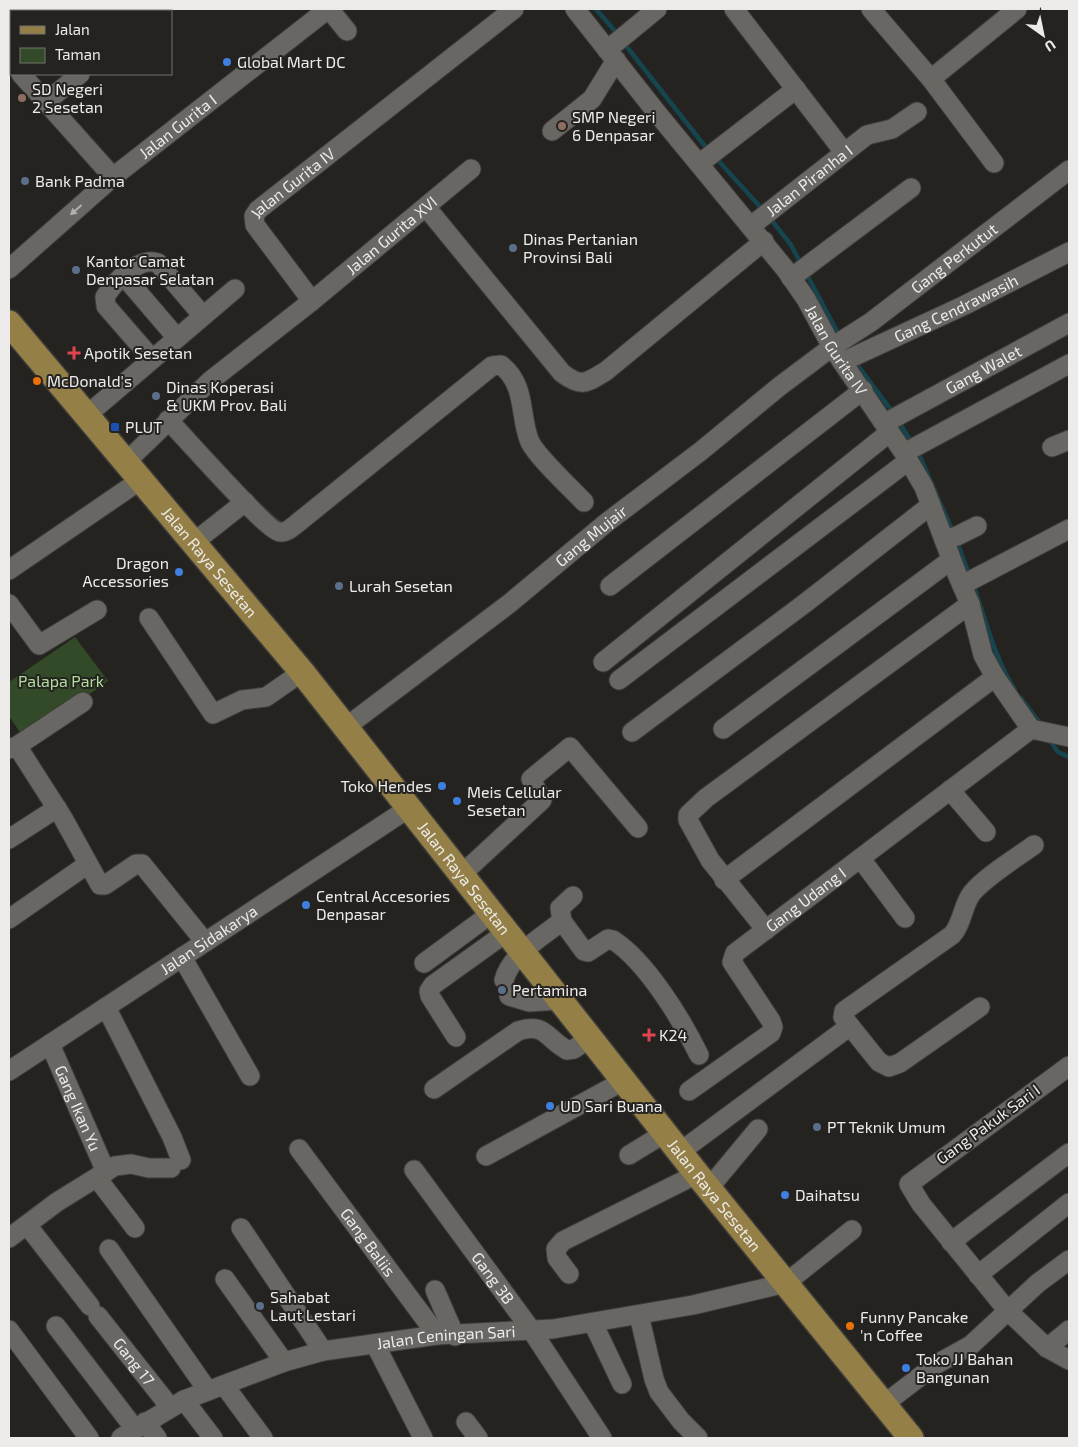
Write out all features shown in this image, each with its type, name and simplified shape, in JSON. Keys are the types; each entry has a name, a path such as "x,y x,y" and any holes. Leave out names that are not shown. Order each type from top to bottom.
{"main road":[{"name":"Jalan Raya Sesetan","path":"12,332 87,414 302,672 703,1181 911,1438"}],"street":[{"path":"328,9 347,31"},
{"name":"Jalan Gurita I","path":"9,269 112,177 328,9"},
{"name":"Jalan Gurita IV","path":"312,301 255,225 254,216 258,210 450,56 514,9"},
{"name":"Jalan Gurita IV","path":"576,9 707,158 752,225 793,277 840,348 863,390 891,423 924,487 931,505 950,538 951,560 970,581 970,604 983,655 995,677 1039,731"},
{"path":"552,131 592,99 612,52 627,33 657,9"},
{"path":"734,9 844,152"},
{"path":"871,9 931,79 994,163"},
{"path":"931,79 1017,9"},
{"path":"22,75 112,177"},
{"path":"46,102 79,75"},
{"path":"707,158 796,89"},
{"name":"Jalan Piranha I","path":"752,225 867,134 892,129 917,112"},
{"name":"Jalan Gurita XVI","path":"312,301 471,169"},
{"name":"Gang Perkutut","path":"840,348 1069,170"},
{"path":"793,277 911,188"},
{"path":"426,207 562,373 575,383 581,383 606,371 764,241"},
{"name":"Gang Cendrawasih","path":"840,348 965,305 1069,252"},
{"path":"152,359 106,306 105,297 110,288 124,276 142,263 150,260 158,263 203,316"},
{"path":"124,276 177,338"},
{"path":"87,414 235,289"},
{"path":"9,570 134,470 168,420 216,376 312,301"},
{"name":"Gang Walet","path":"604,662 891,423 1069,323"},
{"name":"Gang Mujair","path":"346,728 510,603 606,523 701,451 780,386 840,348"},
{"path":"619,680 906,455 924,443 1069,364"},
{"path":"168,420 272,530 280,532 289,530 495,365 506,369 522,397 529,437 534,449 584,502"},
{"path":"610,586 863,390"},
{"path":"193,543 245,502"},
{"path":"632,732 804,604 931,505"},
{"path":"950,538 977,526"},
{"path":"970,581 1069,529"},
{"path":"723,730 951,560"},
{"path":"9,604 39,645 98,610"},
{"path":"766,930 724,880 710,860 688,820 688,815 693,809 970,604"},
{"path":"149,618 213,714 242,700 266,696 302,672"},
{"path":"724,880 995,677"},
{"path":"83,702 13,748 57,808 102,886 136,864 141,864 205,942"},
{"path":"1039,731 1069,737"},
{"name":"Gang Udang I","path":"689,1091 771,1032 773,1027 732,962 735,953 950,790 1039,731"},
{"path":"462,874 542,800 531,779 570,747 638,828"},
{"path":"950,790 986,832"},
{"path":"9,840 57,808"},
{"name":"Jalan Sidakarya","path":"9,1071 409,808"},
{"path":"980,1007 900,1063 889,1067 880,1062 843,1017 844,1011 952,935 960,923 964,906 973,892 1034,845"},
{"path":"861,859 905,918"},
{"path":"9,919 88,864"},
{"path":"573,896 560,908 562,921 584,950 590,952 608,939 613,940 636,960 656,983 699,1055"},
{"path":"560,1000 528,1002 507,988 507,970 522,953 562,921"},
{"path":"424,962 499,922"},
{"path":"456,1037 430,996 429,990 499,922"},
{"path":"182,958 250,1076"},
{"path":"9,1238 57,1202 123,1164 149,1168 176,1164 172,1137 106,1007"},
{"path":"629,1155 673,1143 850,1026"},
{"path":"434,1089 518,1031 529,1027 541,1029 567,1050 574,1049 590,1037"},
{"name":"Gang Ikan Yu","path":"50,1044 101,1175 135,1228"},
{"name":"Gang Pakuk Sari I","path":"951,1242 921,1204 909,1184 1069,1066"},
{"path":"486,1156 625,1080"},
{"path":"569,1274 557,1258 556,1249 563,1241 703,1181 758,1130"},
{"name":"Gang Baliis","path":"299,1149 446,1335"},
{"path":"1069,1153 951,1242 1007,1310 1047,1348 1069,1360"},
{"name":"Gang 3B","path":"414,1170 532,1330 602,1438"},
{"path":"978,1276 1069,1203"},
{"name":"Gang 17","path":"27,1225 94,1311 177,1403 213,1438"},
{"path":"241,1228 324,1351"},
{"path":"786,1283 852,1230"},
{"path":"108,1249 216,1388 263,1438"},
{"path":"883,1404 935,1364 970,1345 1007,1310 1069,1260"},
{"path":"225,1278 284,1362"},
{"name":"Jalan Ceningan Sari","path":"134,1430 177,1403 284,1362 324,1351 446,1335 532,1330 593,1323 639,1315 786,1283"},
{"path":"435,1290 446,1335"},
{"path":"639,1315 654,1379 659,1392 681,1421 698,1438"},
{"path":"593,1323 622,1384"},
{"path":"56,1326 134,1430 157,1438"},
{"path":"9,1330 89,1438"},
{"path":"1047,1348 1069,1330"},
{"path":"375,1344 423,1438"},
{"path":"466,1422 478,1438"}],"green space":[{"name":"Palapa Park","path":"75,637 108,681 25,740 9,716 9,682"}],"waterway":[{"path":"596,9 619,36"},
{"path":"623,42 708,150"},
{"path":"715,157 764,211"},
{"path":"769,217 791,245 801,264"},
{"path":"806,273 840,337"},
{"path":"859,367 894,414"},
{"path":"898,421 913,444"},
{"path":"917,450 953,532"},
{"path":"957,542 970,577"},
{"path":"973,584 1001,665 1015,690"},
{"path":"1021,698 1042,726"},
{"path":"1047,737 1058,752 1069,757"}],"place":[{"name":"Global Mart DC","path":"227,62"},
{"name":"SD Negeri 2 Sesetan","path":"22,98"},
{"name":"SMP Negeri 6 Denpasar","path":"562,126"},
{"name":"Bank Padma","path":"25,181"},
{"name":"Dinas Pertanian Provinsi Bali","path":"513,248"},
{"name":"Kantor Camat Denpasar Selatan","path":"76,270"},
{"name":"Apotik Sesetan","path":"74,353"},
{"name":"McDonald's","path":"37,381"},
{"name":"Dinas Koperasi & UKM Prov. Bali","path":"156,396"},
{"name":"PLUT","path":"115,427"},
{"name":"Dragon Accessories","path":"179,572"},
{"name":"Lurah Sesetan","path":"339,586"},
{"name":"Toko Hendes","path":"442,786"},
{"name":"Meis Cellular Sesetan","path":"457,801"},
{"name":"Central Accesories Denpasar","path":"306,905"},
{"name":"Pertamina","path":"502,990"},
{"name":"K24","path":"649,1035"},
{"name":"UD Sari Buana","path":"550,1106"},
{"name":"PT Teknik Umum","path":"817,1127"},
{"name":"Daihatsu","path":"785,1195"},
{"name":"Sahabat Laut Lestari","path":"260,1306"},
{"name":"Funny Pancake 'n Coffee","path":"850,1326"},
{"name":"Toko JJ Bahan Bangunan","path":"906,1368"}]}
